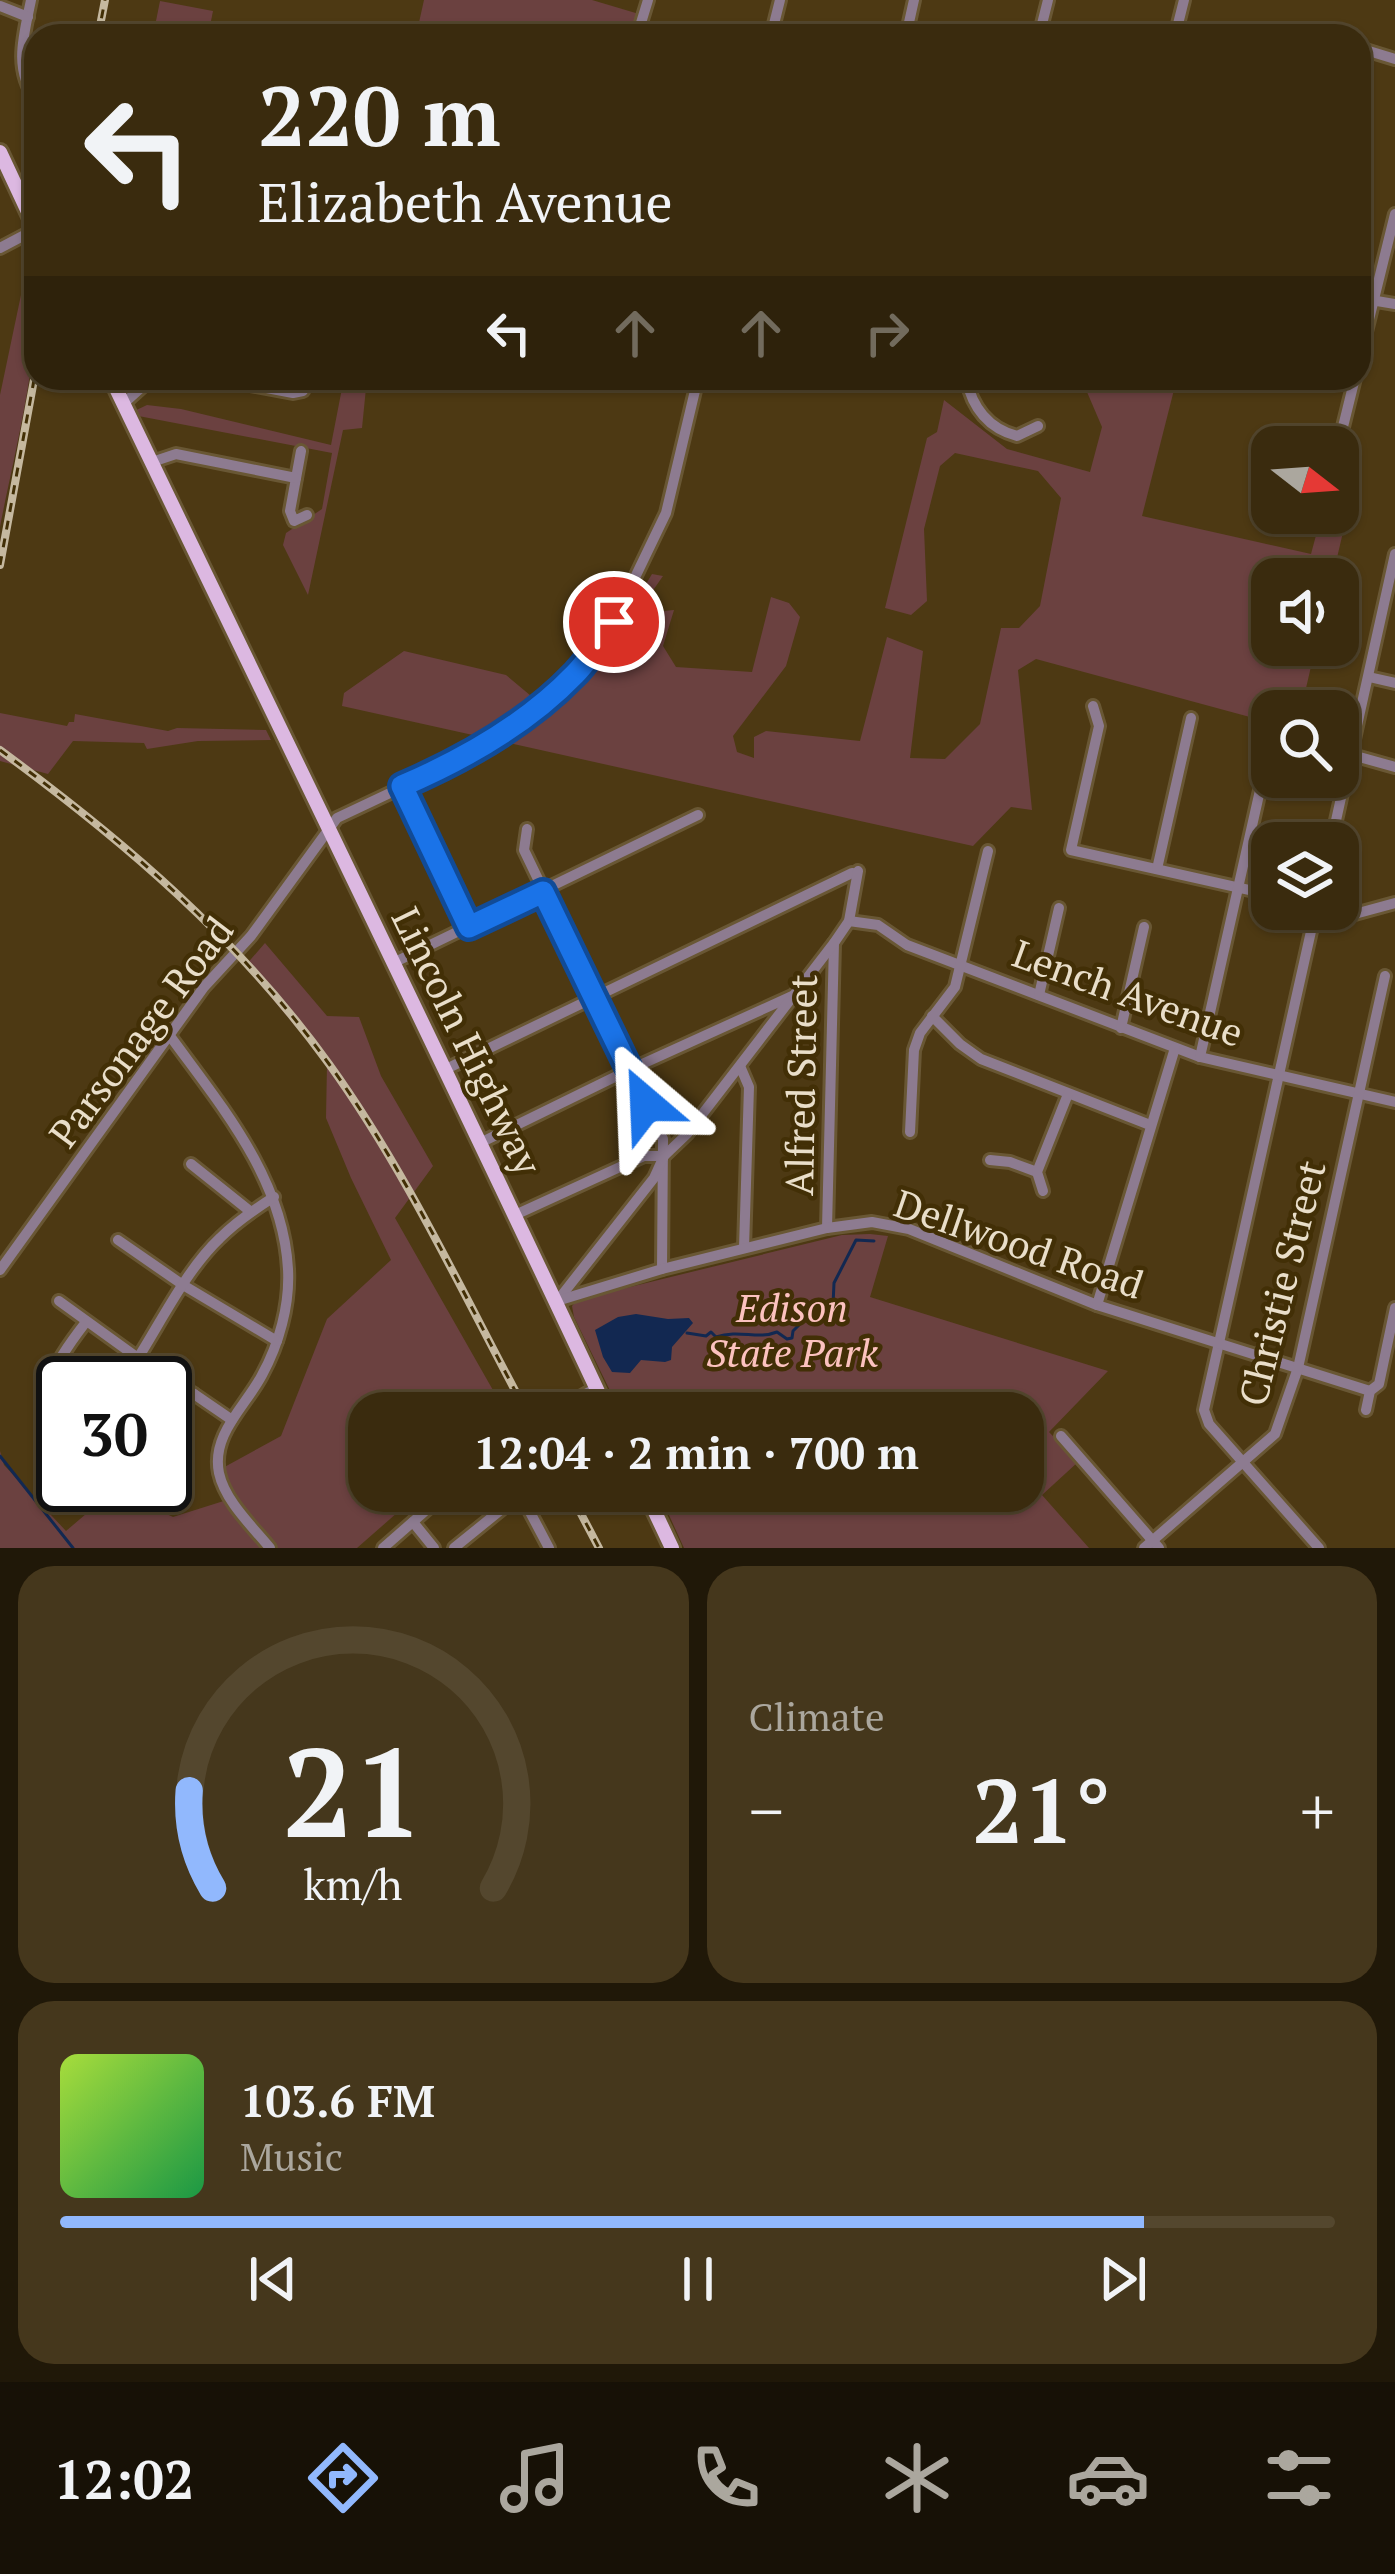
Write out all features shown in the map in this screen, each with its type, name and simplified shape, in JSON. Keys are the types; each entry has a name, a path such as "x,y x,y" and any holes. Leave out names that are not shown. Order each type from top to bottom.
{"main road":[{"path":"0,152 24,203"},
{"name":"Lincoln Highway","path":"117,390 598,1392"},
{"path":"655,1512 672,1548"}],"street":[{"path":"26,24 31,0"},
{"path":"0,6 28,17"},
{"path":"24,34 20,50 24,70"},
{"path":"1371,312 1395,214"},
{"path":"1371,300 1395,304"},
{"path":"124,404 139,390"},
{"path":"328,828 337,818 456,760 517,724 578,672 614,622 669,503 692,390"},
{"path":"969,390 981,415 995,427 1017,436 1038,426"},
{"path":"1343,426 1351,390"},
{"path":"302,451 290,512 294,521 307,515"},
{"path":"153,465 176,454 296,478"},
{"path":"1359,707 1395,554"},
{"path":"1369,676 1395,683"},
{"path":"1093,706 1099,726 1071,850 1251,890"},
{"path":"1157,868 1191,718"},
{"path":"1359,757 1395,766"},
{"path":"402,786 469,927"},
{"path":"1200,1058 1258,798"},
{"path":"393,963 698,815"},
{"name":"Parsonage Road","path":"0,1270 211,979 251,936 328,828"},
{"path":"527,829 524,850 663,1138 662,1269"},
{"path":"910,1132 914,1050 920,1033 951,996 988,851"},
{"path":"444,1070 858,872 849,921 834,944 687,1134 664,1156 655,1178 557,1300"},
{"path":"1359,913 1395,903"},
{"path":"1039,995 1059,908"},
{"name":"Lench Avenue","path":"849,921 878,925 908,945 1200,1058 1395,1102"},
{"path":"1121,1028 1144,926"},
{"path":"1311,930 1204,1410 1212,1428 1319,1548"},
{"name":"Alfred Street","path":"827,1228 834,944"},
{"name":"Christie Street","path":"1152,1546 1277,1431 1298,1368 1384,976"},
{"path":"480,1143 793,996"},
{"path":"932,1016 981,1059 1150,1124"},
{"path":"170,1036 256,1160 274,1197 288,1269 285,1312 263,1374 221,1439 218,1459 219,1475 229,1496 270,1548"},
{"path":"1097,1304 1174,1048"},
{"path":"740,1066 749,1087 744,1248"},
{"path":"1043,1191 1037,1172 1068,1094"},
{"path":"515,1215 644,1156 664,1156"},
{"path":"990,1160 1037,1172"},
{"path":"191,1164 251,1212"},
{"path":"139,1356 217,1240 274,1197"},
{"name":"Dellwood Road","path":"557,1300 744,1248 872,1222 909,1229 1097,1304 1370,1391"},
{"path":"118,1240 277,1341"},
{"path":"59,1301 135,1356"},
{"path":"1366,1410 1370,1391 1378,1384 1395,1308"},
{"path":"59,1356 86,1322"},
{"path":"589,1392 596,1388"},
{"path":"194,1394 232,1420"},
{"path":"1061,1436 1152,1546"},
{"path":"454,1548 518,1496 549,1548"},
{"path":"383,1548 424,1512"},
{"path":"413,1522 434,1548"}],"green space":[{"path":"424,0 592,0 639,14 636,24 419,24"},
{"path":"160,1 213,11 210,24 155,24"},
{"path":"24,281 27,390 0,527 0,395"},
{"path":"342,390 366,390 362,428 343,430 308,595 283,545 286,533 322,509 332,453 128,414 147,405 181,409 331,445"},
{"path":"1086,390 1174,390 1142,516 1311,554 1316,534 1343,534 1337,558 1251,558 1251,666 1311,666 1306,690 1251,690 1251,717 1036,659 1018,670 1032,810 1011,807 973,846 342,706 344,693 404,651 506,675 549,711 610,644 652,574 663,576 647,599 653,612 674,610 663,646 676,667 752,672 771,597 789,603 800,617 786,666 733,736 737,752 754,758 754,737 766,731 860,741 887,637 923,651 910,758 945,759 980,724 1001,628 1019,628 1040,606 1061,498 1038,471 955,453 940,466 924,529 927,601 911,615 885,608 927,438 937,432 944,400 1007,449 1090,472 1102,427"},
{"path":"0,713 67,726 74,722 75,714 168,731 266,730 271,740 198,741 147,749 144,743 73,741 48,774 0,761"},
{"path":"265,943 327,1016 359,1017 381,1076 433,1166 395,1218 494,1392 348,1392 348,1512 398,1512 357,1548 0,1548 0,1451 4,1465 36,1499 36,1512 48,1512 66,1531 88,1512 162,1512 173,1517 230,1499 219,1470 281,1436 327,1319 391,1260 326,1118 327,1064 245,966"},
{"name":"Edison State Park","path":"842,1235 888,1236 870,1297 1108,1371 1049,1432 1078,1462 1044,1493 1044,1392 611,1392 574,1317 572,1306 577,1300"},
{"name":"Edison State Park","path":"1044,1497 1089,1548 684,1548 668,1512 1044,1512"}],"water":[{"path":"618,1317 689,1318 693,1323 672,1347 671,1360 641,1360 630,1373 612,1372 595,1330"}],"waterway":[{"path":"687,1333 706,1336 711,1332 716,1337 777,1332 792,1338 810,1304 833,1305 834,1283 856,1240 874,1241"},
{"path":"0,1456 73,1548"}],"railway":[{"path":"100,24 105,0"},
{"path":"0,565 32,390"},
{"path":"0,750 177,894 294,1018 384,1148 516,1392"},
{"path":"580,1512 599,1548"}],"route":[{"path":"614,622 578,672 540,707 499,736 402,786 469,927 543,892 646,1104"}]}
